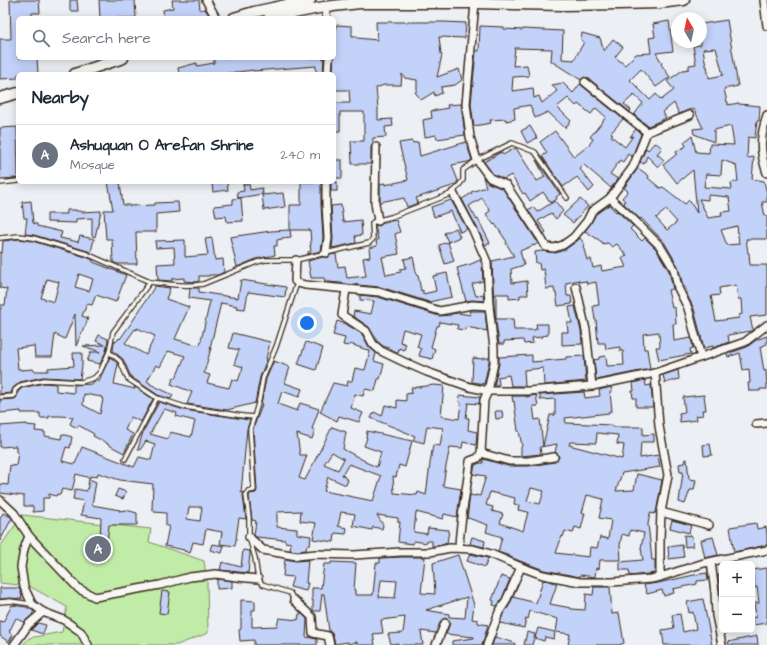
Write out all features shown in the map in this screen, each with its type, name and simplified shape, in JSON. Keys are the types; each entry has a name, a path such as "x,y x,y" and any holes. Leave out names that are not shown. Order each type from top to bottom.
{"main road":[{"path":"241,16 310,0"},
{"path":"279,16 324,7 360,3 563,5 659,3 684,0"},
{"path":"81,72 117,60"},
{"path":"0,98 16,94"}],"street":[{"path":"206,0 215,16"},
{"path":"764,0 767,26"},
{"path":"475,3 466,104 470,137 477,160 490,178 506,185 546,247 554,248 563,245 574,237 592,211 610,198 633,167 647,132 690,115"},
{"path":"324,7 326,16"},
{"path":"328,72 329,60"},
{"path":"585,82 647,132"},
{"path":"767,115 762,130 761,149 767,173"},
{"path":"376,147 374,203 378,221"},
{"path":"326,184 328,238 326,253"},
{"path":"453,193 473,230 487,262 489,306 494,348 494,363 488,391 484,400 481,453 478,458 470,462 468,484 459,529 459,547"},
{"path":"610,198 660,246 674,269 678,288 688,308 701,357"},
{"path":"296,260 295,281 305,285 379,292 440,311 472,305 489,306"},
{"path":"576,287 586,330 592,386"},
{"path":"346,290 342,316 366,332 373,344 382,351 427,372 470,387 488,391 528,392 592,386 655,373 745,342 767,325"},
{"path":"655,373 659,426 668,475 661,512 660,577"},
{"path":"756,424 767,423"},
{"path":"481,453 509,461 528,461 554,457"},
{"path":"0,500 14,513 29,536 79,589 95,597 160,585 190,577 216,574 258,579"},
{"path":"661,512 709,525"},
{"path":"29,536 24,548 21,567 24,587 32,604 43,612 64,620 81,632 88,645"},
{"path":"250,537 263,550 297,556 316,554 354,555 430,552 459,547 491,554 543,575 580,582 612,582 651,579 711,562 767,550"},
{"path":"711,562 716,615 722,645"},
{"path":"487,645 499,612 505,603 521,567"},
{"path":"294,600 312,617 313,632 328,636 330,645"},
{"path":"14,645 29,624 43,612"},
{"path":"436,645 445,623"}],"lane":[{"path":"0,238 19,236 33,238 87,254 150,282 177,285 196,285 203,284 265,260 296,260 369,243 373,239 372,223 453,193 463,180 463,170 477,160 512,143 535,152 568,198"},
{"path":"0,183 16,181"},
{"path":"0,397 14,396 15,390 21,385 44,380 81,382 94,378 100,372 110,352 113,332 150,282"},
{"path":"294,600 290,594 262,584 258,579 250,537 246,495 248,491 254,490 250,429 259,400 263,378 298,283"},
{"path":"110,352 120,361 128,379 157,398 185,407 254,417"},
{"path":"125,459 157,398"},
{"path":"0,602 10,601 32,604"}],"green space":[{"path":"22,515 151,529 149,542 204,561 207,582 208,633 177,645 23,645 29,638 62,632 67,607 29,586 0,583 0,547"}],"building":[{"path":"10,0 39,0 40,13 32,13 32,16 16,16 16,60 37,60 38,72 16,72 16,78 0,79 0,39 11,39"},
{"path":"70,0 77,0 78,11 70,11"},
{"path":"99,0 135,0 136,16 100,16"},
{"path":"172,0 199,0 200,10 205,9 209,16 164,16 163,10 173,8"},
{"path":"727,20 738,86 724,89 728,105 739,103 760,106 759,121 757,121 755,138 748,137 747,158 754,157 752,179 764,181 767,194 767,202 762,202 765,216 767,216 767,239 746,239 750,265 767,265 767,315 750,317 753,330 728,335 729,342 713,348 713,346 704,348 694,309 686,289 683,286 678,266 664,242 641,218 640,219 624,204 625,201 622,198 628,191 624,188 638,168 649,176 648,178 660,188 663,187 685,204 689,200 697,213 693,170 677,183 663,165 677,154 676,152 686,146 684,142 692,136 696,152 709,153 710,144 734,145 731,126 714,130 714,142 694,134 693,129 703,128 694,109 679,114 674,103 663,112 666,118 648,126 634,115 643,103 634,95 624,104 631,110 630,112 588,78 584,77 581,80 551,61 552,49 515,48 513,66 527,65 529,76 513,77 513,91 533,88 534,98 539,96 542,103 557,91 552,85 563,83 573,93 580,84 623,119 611,133 613,134 611,136 625,147 636,129 641,134 632,157 628,154 623,162 620,160 610,174 618,179 611,188 584,165 580,169 594,187 589,192 577,177 563,187 542,156 547,153 540,142 555,131 574,157 589,145 593,139 590,137 606,117 596,108 591,114 578,104 576,106 568,98 557,107 571,121 565,128 548,112 535,118 530,105 514,108 515,119 506,121 506,119 490,120 491,123 474,126 471,104 476,51 479,51 480,26 504,27 504,29 563,31 562,59 574,60 584,42 581,40 582,33 600,38 604,51 613,39 623,47 615,57 625,65 636,54 651,53 649,38 655,37 653,24 669,21 671,48 673,48 673,51 656,53 662,63 661,64 670,77 656,87 641,69 630,80 650,100 656,94 661,100 674,90 667,81 683,70 689,69 689,65 696,64 693,48 707,48 707,23","holes":["716,48 723,75 709,78 703,49","722,160 736,165 738,181 731,183 732,189 704,187 706,174 721,175","708,195 729,197 731,211 721,212 722,216 708,218 699,199 708,200","666,210 677,222 667,230 656,218","737,226 739,244 727,245 721,230","736,285 738,299 741,299 742,314 739,315 739,318 716,321 711,296 720,295 719,288"]},
{"path":"376,22 466,23 465,38 439,37 442,55 437,77 459,69 462,80 455,85 441,87 442,93 435,96 434,92 421,100 415,92 417,91 417,80 405,78 402,74 401,85 384,85 376,88 378,120 392,119 393,126 385,127 386,137 373,138 371,147 371,164 352,164 351,141 364,141 364,112 340,112 340,131 336,131 336,103 350,103 349,90 336,90 336,72 333,72 333,60 336,60 336,25 352,26 352,36 357,36 357,38 377,40"},
{"path":"214,60 324,60 323,72 316,72 316,66 238,72 179,72 178,68 197,63 197,66 214,63"},
{"path":"461,104 465,135 437,139 436,135 425,137 423,120 432,118 431,111 448,108 447,105"},
{"path":"530,126 537,138 527,143 521,131"},
{"path":"16,127 16,178 0,179 0,128"},
{"path":"412,141 413,143 418,142 420,156 466,142 472,160 452,165 458,181 455,185 416,198 418,203 407,207 404,198 380,202 380,184 385,183 385,185 408,180 399,143"},
{"path":"655,142 662,148 657,154 664,160 658,167 647,156 644,164 640,162 646,148 648,150"},
{"path":"515,148 537,181 545,177 536,160 560,194 556,197 557,199 551,203 543,192 530,201 525,193 523,194 511,175 504,179 493,174 484,162 501,152 503,155"},
{"path":"336,160 342,160 342,178 336,178"},
{"path":"483,177 488,183 503,189 538,243 520,251 524,265 511,269 512,283 527,281 528,295 520,295 520,298 509,299 509,294 496,294 496,319 513,319 514,330 535,330 537,329 536,324 548,324 548,335 532,338 533,343 524,344 523,340 504,341 504,344 499,344 494,306 492,261 514,256 495,224 494,225 486,214 490,211 482,198 469,206 477,220 478,219 490,243 485,245 462,199 472,193 471,192 486,187"},
{"path":"337,182 337,191 331,191 331,184 336,184"},
{"path":"108,184 120,184 123,205 155,205 155,203 178,202 179,212 156,214 156,232 136,232 137,264 117,264 113,262 112,239 106,239 104,210 113,210"},
{"path":"212,184 227,184 228,190 213,192"},
{"path":"243,184 249,184 250,190 262,188 263,194 238,198 237,192 244,191"},
{"path":"301,184 321,184 323,238 321,251 308,254 308,252 311,251 310,230 290,230 290,205 301,205"},
{"path":"283,193 285,207 264,210 262,195"},
{"path":"241,198 243,221 227,222 226,216 216,217 214,206 233,204 233,199"},
{"path":"580,199 588,206 573,223 563,215"},
{"path":"451,200 467,229 460,232 451,211 434,217 431,207"},
{"path":"31,201 33,223 37,224 37,226 62,232 60,238 78,242 80,236 94,239 91,252 34,235 25,234 27,218 24,218 22,202"},
{"path":"555,201 563,211 556,219 551,213 538,221 546,232 544,234 528,210 533,207 537,212"},
{"path":"341,205 343,222 361,220 362,235 355,236 356,243 332,248 333,238 331,206"},
{"path":"609,205 633,226 630,229 642,241 645,238 656,249 669,271 673,289 668,290 672,308 675,307 676,324 673,324 674,341 691,338 693,348 690,349 691,354 659,360 656,347 660,347 659,332 643,334 644,349 647,349 650,369 596,380 594,360 599,359 599,357 606,356 607,366 624,365 623,351 620,351 620,347 606,349 605,343 598,343 593,306 599,305 596,282 587,284 586,281 579,282 579,280 566,283 567,296 571,296 572,304 558,306 554,288 546,289 544,269 540,270 539,263 536,263 535,252 543,251 556,253 566,249 580,238 585,245 583,246 587,260 591,259 593,268 601,266 602,271 626,267 622,258 627,256 617,244 612,247 608,243 602,244 602,242 585,231 596,214"},
{"path":"67,210 76,210 81,212 101,211 95,237 92,236 92,218 76,219 76,223 47,222 47,214 67,214"},
{"path":"396,220 400,232 395,234 399,254 382,257 386,275 401,272 400,269 406,268 404,259 413,257 423,294 436,291 433,276 447,273 452,297 429,302 380,287 329,282 328,280 325,281 324,278 311,278 308,261 323,257 328,258 330,255 336,254 338,267 345,266 347,278 366,276 363,258 370,257 369,248 377,246 376,241 378,240 375,225 379,226 383,223"},
{"path":"456,228 460,237 448,242 444,233"},
{"path":"290,230 291,237 277,240 277,246 274,246 275,255 256,259 237,267 230,237 271,231"},
{"path":"212,238 215,260 223,259 224,272 218,275 199,276 199,281 196,282 184,281 184,278 172,279 172,281 158,280 157,264 175,263 174,247 156,248 155,241 185,240 185,257 208,255 205,239"},
{"path":"19,239 32,241 86,257 93,260 93,262 126,275 116,302 96,295 92,305 87,304 82,316 88,318 76,346 75,314 65,339 55,334 52,357 35,357 34,346 16,348 18,369 33,369 34,371 48,371 48,368 74,366 73,353 82,353 80,379 43,377 20,382 13,388 11,393 0,394 0,309 1,305 5,305 7,289 0,288 0,252 2,253 3,241","holes":["79,274 93,279 89,291 75,287","47,279 59,282 54,302 41,298"]},
{"path":"448,242 454,261 445,264 439,245"},
{"path":"480,260 482,264 483,281 472,284 476,296 483,295 484,301 466,301 457,268"},
{"path":"241,280 286,287 285,297 248,292 245,309 236,308 237,306 221,303 204,373 210,375 207,383 229,388 232,379 238,381 243,367 234,364 239,350 229,348 233,333 270,342 267,359 260,377 255,403 227,410 187,404 192,392 171,384 174,377 176,378 185,356 168,351 160,367 156,365 147,381 150,384 173,395 171,399 158,395 131,377 123,359 113,351 114,341 116,342 119,338 120,339 155,286 170,288 166,299 189,307 175,339 196,345 200,345 210,301 189,298 190,288 199,288 199,292 238,298","holes":["137,328 155,336 146,355 125,343 135,329 137,330"]},
{"path":"360,295 378,297 439,316 458,313 471,315 469,311 485,311 487,331 466,327 466,330 457,329 458,325 440,322 439,326 437,326 431,347 435,349 432,359 419,356 421,349 417,347 421,334 403,329 400,342 406,344 404,350 399,348 398,353 383,346 377,341 369,327 353,316 354,311 371,314 374,301 360,300"},
{"path":"575,306 581,331 582,344 562,345 562,332 568,332 567,323 572,323 569,307"},
{"path":"337,321 346,324 362,334 369,347 376,353 374,361 384,364 375,391 365,389 363,396 355,394 351,408 363,413 359,422 339,416 337,421 320,412 333,383 347,386 348,381 352,381 355,368 365,370 370,351 350,344 349,346 343,345 345,338 333,335"},
{"path":"99,335 108,339 106,351 100,364 87,361 91,352 100,352 83,346 105,345 96,341"},
{"path":"767,336 767,344 760,347 764,371 766,370 767,389 760,389 760,391 749,391 749,369 743,370 740,353 728,357 727,354 747,347 756,340"},
{"path":"306,342 323,348 316,370 298,364"},
{"path":"532,355 532,362 584,356 586,381 544,385 543,368 524,370 525,386 511,386 509,375 498,377 499,385 494,385 499,364 499,357"},
{"path":"110,357 118,364 114,384 135,389 134,386 153,399 141,422 131,417 125,430 133,434 124,453 93,436 94,434 78,425 77,428 70,424 73,417 49,416 49,418 40,418 40,413 21,413 21,411 0,413 0,400 15,399 18,392 22,388 44,383 56,384 56,391 74,393 74,385 92,384 95,381 99,382","holes":["84,394 102,397 101,398 103,399 100,414 83,405"]},
{"path":"473,358 489,358 484,384 472,382"},
{"path":"274,361 290,367 285,383 302,389 299,397 282,391 278,404 297,411 300,403 319,409 312,429 315,430 312,439 297,434 300,455 307,455 299,478 305,480 332,427 346,432 343,449 377,467 381,452 364,446 367,438 367,431 412,441 405,467 399,465 396,477 393,476 394,493 417,495 418,492 426,495 433,445 440,446 443,428 427,426 424,443 413,440 415,436 371,418 374,412 382,416 385,405 397,408 397,400 406,401 406,394 412,393 411,388 434,385 444,386 441,416 459,419 461,403 459,402 460,395 480,397 479,404 468,403 466,418 469,418 468,430 477,432 476,445 463,442 462,448 450,447 446,466 443,486 461,489 457,517 444,514 443,519 416,512 414,532 427,534 428,528 449,530 447,543 432,546 432,541 427,541 427,543 414,541 413,544 398,542 400,522 398,522 398,518 377,515 383,525 382,529 373,527 372,530 353,526 355,514 341,512 338,526 347,528 346,534 335,533 334,542 313,539 316,523 300,521 301,511 277,512 277,527 297,529 297,534 311,536 310,545 307,545 306,550 290,550 291,543 285,542 285,540 256,537 254,535 256,521 252,520 249,496 250,494 256,493 257,490 253,429 262,405 266,379","holes":["332,452 344,459 338,470 324,464","349,464 381,476 373,501 324,491 328,477 346,485 348,480 342,475"]},
{"path":"678,370 679,379 665,383 663,375"},
{"path":"645,380 646,386 651,385 653,407 636,407 636,398 633,398 632,391 634,391 633,383"},
{"path":"611,387 612,392 610,392 612,411 609,411 609,413 565,418 566,423 612,425 612,427 643,427 643,435 654,434 654,442 641,442 640,458 658,455 660,467 622,473 616,491 634,490 637,474 662,480 656,513 650,513 648,524 652,560 655,560 655,573 630,576 629,570 620,570 620,562 643,560 641,548 644,533 630,530 629,536 622,534 620,545 621,560 600,560 599,569 596,568 595,577 580,575 580,577 544,570 498,552 502,537 486,532 488,525 468,518 467,519 470,495 480,496 486,476 473,474 475,465 483,463 483,459 508,466 529,466 555,462 559,457 555,452 557,444 540,447 541,454 521,456 522,446 512,396 526,397 536,395 538,406 533,406 535,420 540,419 543,446 550,415 555,415 555,399 540,400 540,395 584,392 585,398 600,396 599,390","holes":["597,433 618,435 617,444 624,445 622,459 569,445 570,442 596,443","531,488 544,491 540,504 527,501","490,492 515,498 514,504 519,505 518,510 528,512 523,531 500,523 503,514 492,511 493,507 486,505","587,495 603,499 599,518 611,520 608,539 600,537 597,548 590,547 589,557 556,553 565,531 573,533 575,527 581,529 585,513 582,513"]},
{"path":"704,395 706,410 702,410 703,415 696,416 697,420 680,422 679,413 685,412 683,397"},
{"path":"159,402 184,410 250,420 247,429 241,493 244,492 243,495 246,519 239,518 235,546 220,544 222,532 206,529 203,544 193,542 190,553 184,550 165,546 169,526 166,526 166,513 154,512 155,511 152,509 153,484 120,480 98,473 97,477 90,476 90,478 76,474 72,491 62,489 60,495 57,494 56,496 49,494 49,498 43,498 43,511 33,512 33,506 24,506 24,496 0,493 0,484 8,485 10,465 16,466 18,452 16,452 16,446 0,447 0,426 27,424 36,426 35,431 45,432 45,436 61,439 62,434 72,437 70,448 66,447 62,461 75,464 82,447 134,467 139,457 151,460 155,444 146,441 140,450 138,449 143,432","holes":["164,409 177,413 176,416 195,421 191,437 170,432 168,439 150,434","189,507 202,507 200,521 187,519"]},
{"path":"495,411 502,411 503,418 496,419"},
{"path":"710,444 712,455 704,456 703,445"},
{"path":"685,459 687,459 689,479 696,480 694,490 690,490 685,504 679,502 683,472 680,472 679,464 684,463"},
{"path":"89,479 96,482 92,505 137,513 137,525 109,525 107,542 100,541 101,518 81,515 84,501 73,499 75,489 87,491"},
{"path":"118,489 126,492 123,499 115,496"},
{"path":"3,513 12,518 0,541 0,519"},
{"path":"672,520 691,525 689,533 670,528"},
{"path":"756,523 757,529 766,527 767,545 734,552 730,527"},
{"path":"684,535 692,536 693,546 685,547"},
{"path":"472,537 485,541 484,547 470,544"},
{"path":"713,537 718,555 705,558 701,540"},
{"path":"94,542 105,544 102,557 91,555"},
{"path":"212,544 224,546 222,553 210,550"},
{"path":"682,545 684,557 669,559 668,547"},
{"path":"243,550 250,551 248,573 220,570 222,562 241,567"},
{"path":"470,554 488,558 485,567 467,561"},
{"path":"458,555 474,605 472,619 478,620 478,623 488,625 482,645 452,645 452,641 474,637 446,634 450,623 449,620 445,618 441,621 436,633 421,631 423,645 398,645 398,643 391,644 388,634 403,633 405,617 381,620 383,633 373,634 375,645 357,645 357,642 335,644 333,635 329,631 324,594 322,594 320,611 313,611 312,588 321,588 324,564 331,564 331,562 356,563 355,595 373,595 376,563 380,563 380,558 425,557 421,593 435,594 433,563","holes":["381,580 397,581 395,598 379,597","467,597 465,618 449,617 449,614 426,610"]},
{"path":"285,559 296,561 308,560 306,583 308,583 306,591 290,587 293,577 283,576"},
{"path":"767,568 767,623 755,625 755,603 759,603 757,587 755,588 755,570"},
{"path":"707,573 708,580 697,581 697,584 673,589 674,593 664,596 662,590 647,594 644,585 658,583"},
{"path":"501,576 510,579 501,601 497,606 493,605 494,601 492,600"},
{"path":"217,579 232,581 232,588 217,589"},
{"path":"543,580 557,584 550,604 571,609 585,610 586,594 593,595 594,587 610,587 612,614 619,613 624,643 619,645 568,645 570,634 556,632 558,619 530,611 528,619 526,618 524,628 500,623 503,614 513,597 536,603"},
{"path":"0,588 19,588 22,599 0,599"},
{"path":"162,591 170,592 167,614 159,613"},
{"path":"703,599 712,645 664,645 662,630 674,628 672,615 680,614 683,632 696,629 693,612 689,613 687,602"},
{"path":"241,600 255,601 255,610 252,610 252,627 277,626 279,618 298,620 299,614 302,614 307,619 306,637 317,639 317,645 254,645 254,640 240,641 239,630 241,629"},
{"path":"12,605 26,607 34,611 32,615 24,622 16,618 9,632 13,635 9,642 0,636 0,621 3,622"},
{"path":"38,623 46,625 43,634 31,630"},
{"path":"538,628 555,632 554,639 545,637 544,641 535,638"},
{"path":"527,632 535,634 532,645 524,645"},
{"path":"757,636 758,645 729,645 728,642"},
{"path":"495,637 515,643 515,645 492,645"}],"place":[{"name":"Ashuquan O Arefan Shrine","path":"98,549"}]}
